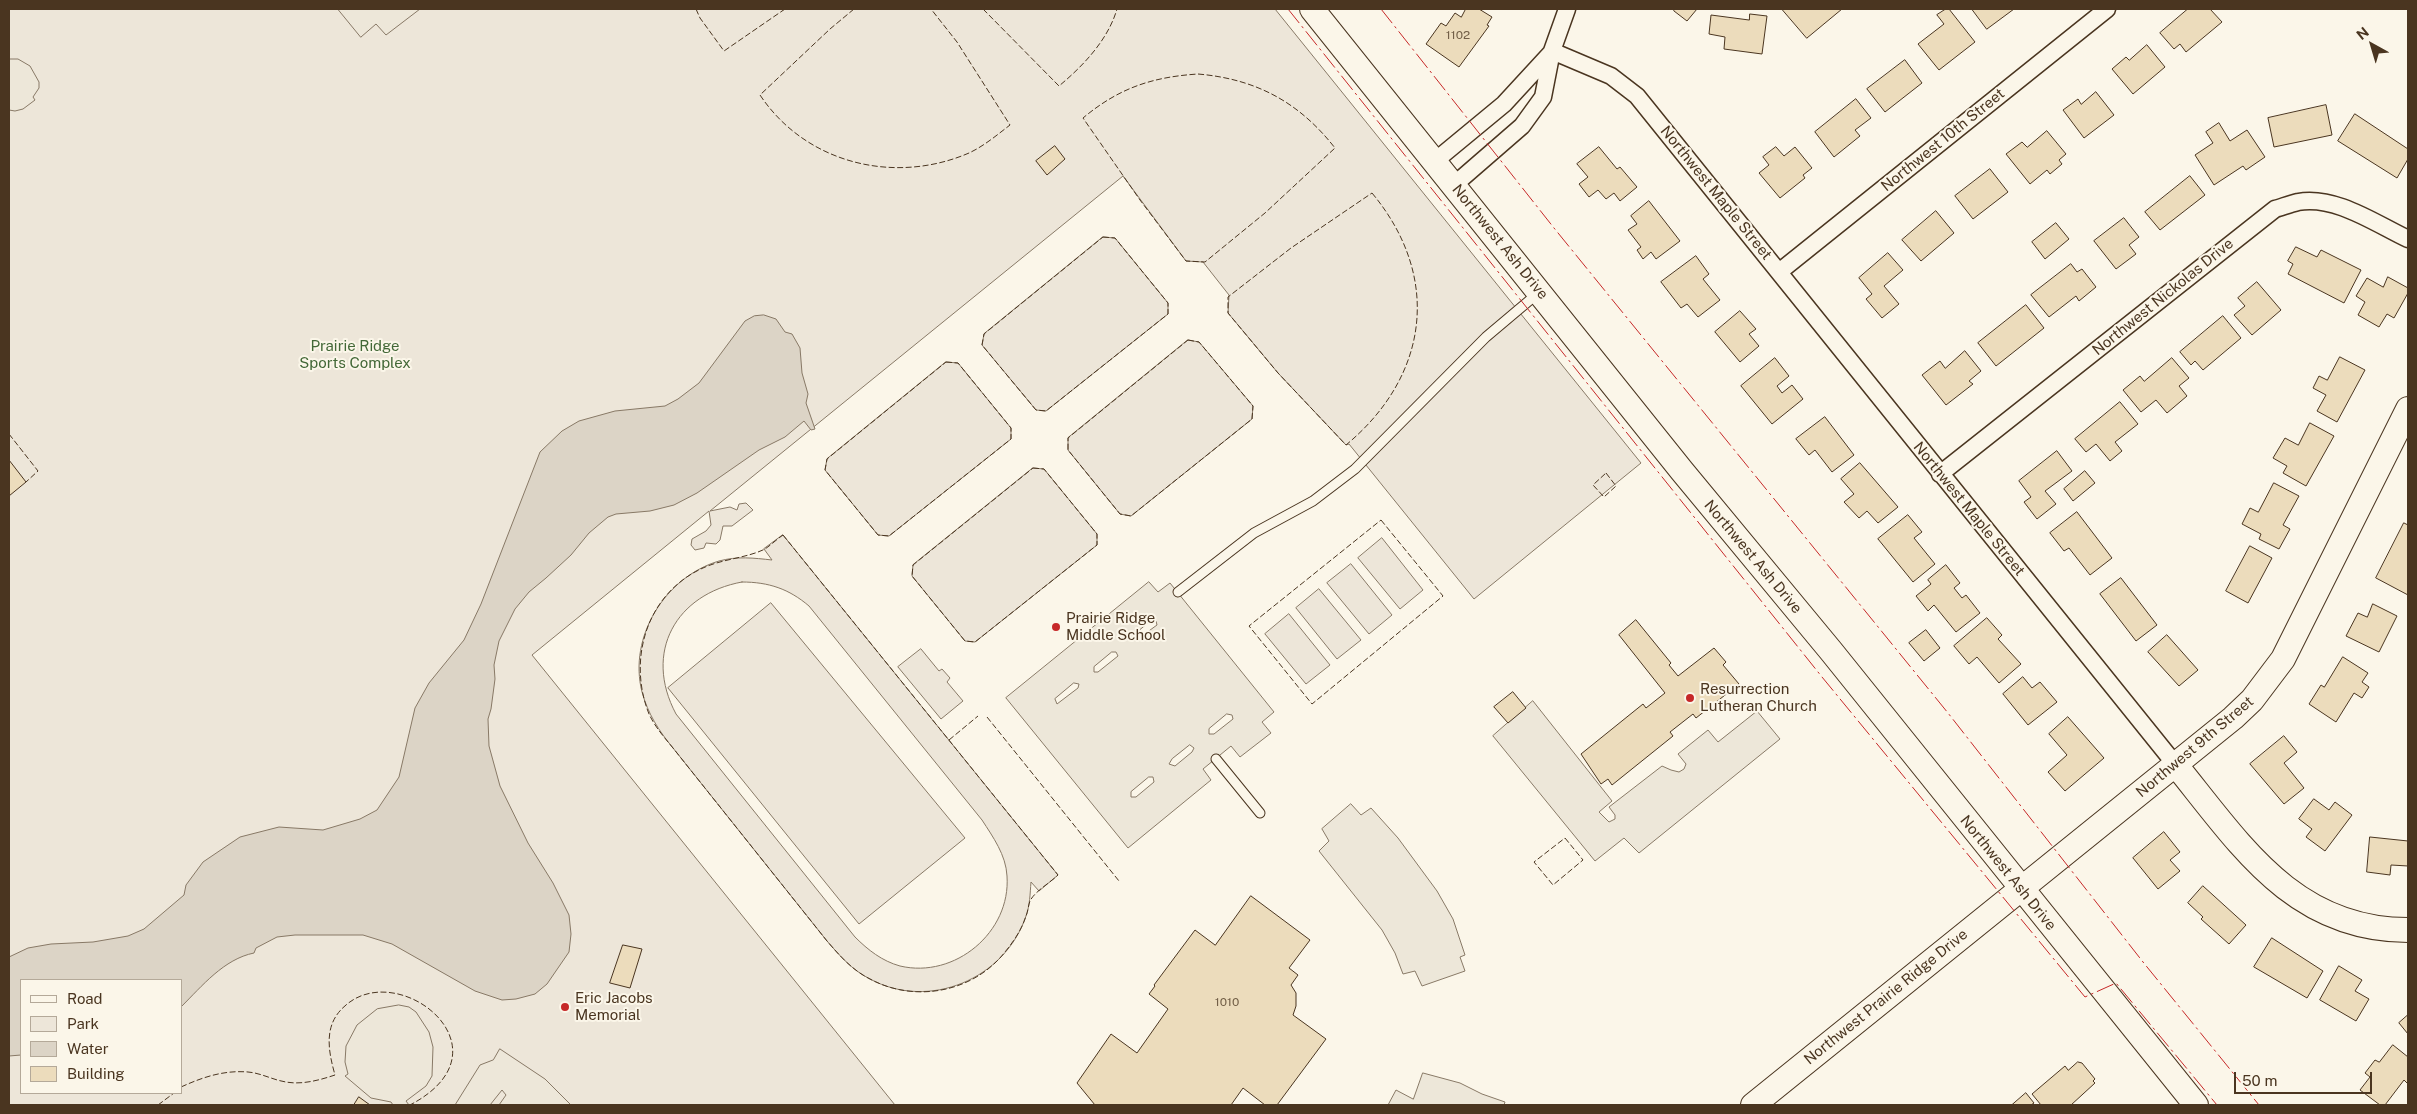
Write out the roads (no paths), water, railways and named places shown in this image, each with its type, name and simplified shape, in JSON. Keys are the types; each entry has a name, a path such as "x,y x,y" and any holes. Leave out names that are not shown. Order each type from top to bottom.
{"street":[{"name":"Northwest Ash Drive","path":"1312,9 1682,471 1831,651 2020,889 2196,1105"},
{"path":"1454,186 1522,126 1542,97 1552,51 1567,9"},
{"name":"Northwest 10th Street","path":"1779,272 2107,9"},
{"path":"1435,161 1504,104 1552,51"},
{"name":"Northwest Maple Street","path":"1552,51 1611,76 1637,96 1940,474 2258,865 2293,896 2311,907 2368,927 2408,930"},
{"name":"Northwest Nickolas Drive","path":"1940,474 2261,218 2275,209 2299,202 2323,202 2344,209 2408,240"},
{"name":"Northwest 9th Street","path":"2020,889 2233,718 2252,700 2283,658 2408,409"},
{"name":"Northwest Prairie Ridge Drive","path":"1753,1105 2020,889"}],"lane":[{"path":"1178,592 1254,533 1313,500 1355,469 1486,337 1540,292"},
{"path":"1216,759 1260,813"}],"water":[{"path":"764,315 776,319 785,332 792,334 800,348 802,373 808,394 806,403 815,429 811,430 804,421 785,437 759,450 697,493 674,505 650,511 616,514 608,517 589,533 571,555 529,592 515,609 499,641 494,665 495,679 488,719 489,746 500,786 528,843 553,883 569,915 571,934 569,952 547,984 535,994 516,999 502,1000 475,991 392,944 363,935 295,935 277,937 256,948 254,953 243,956 223,967 205,982 182,1006 182,979 20,979 20,1055 9,1056 9,957 28,948 51,944 93,942 128,936 144,929 184,895 186,885 203,862 240,837 279,827 323,830 360,819 377,810 399,777 415,708 429,683 464,640 481,604 540,452 562,431 579,421 615,411 665,406 678,399 699,383 745,321 754,316"}],"place":[{"name":"Prairie Ridge Middle School","path":"1056,627"},
{"name":"Resurrection Lutheran Church","path":"1690,698"},
{"name":"Eric Jacobs Memorial","path":"565,1007"}],"park label":[{"name":"Prairie Ridge Sports Complex","path":"355,354"}]}
